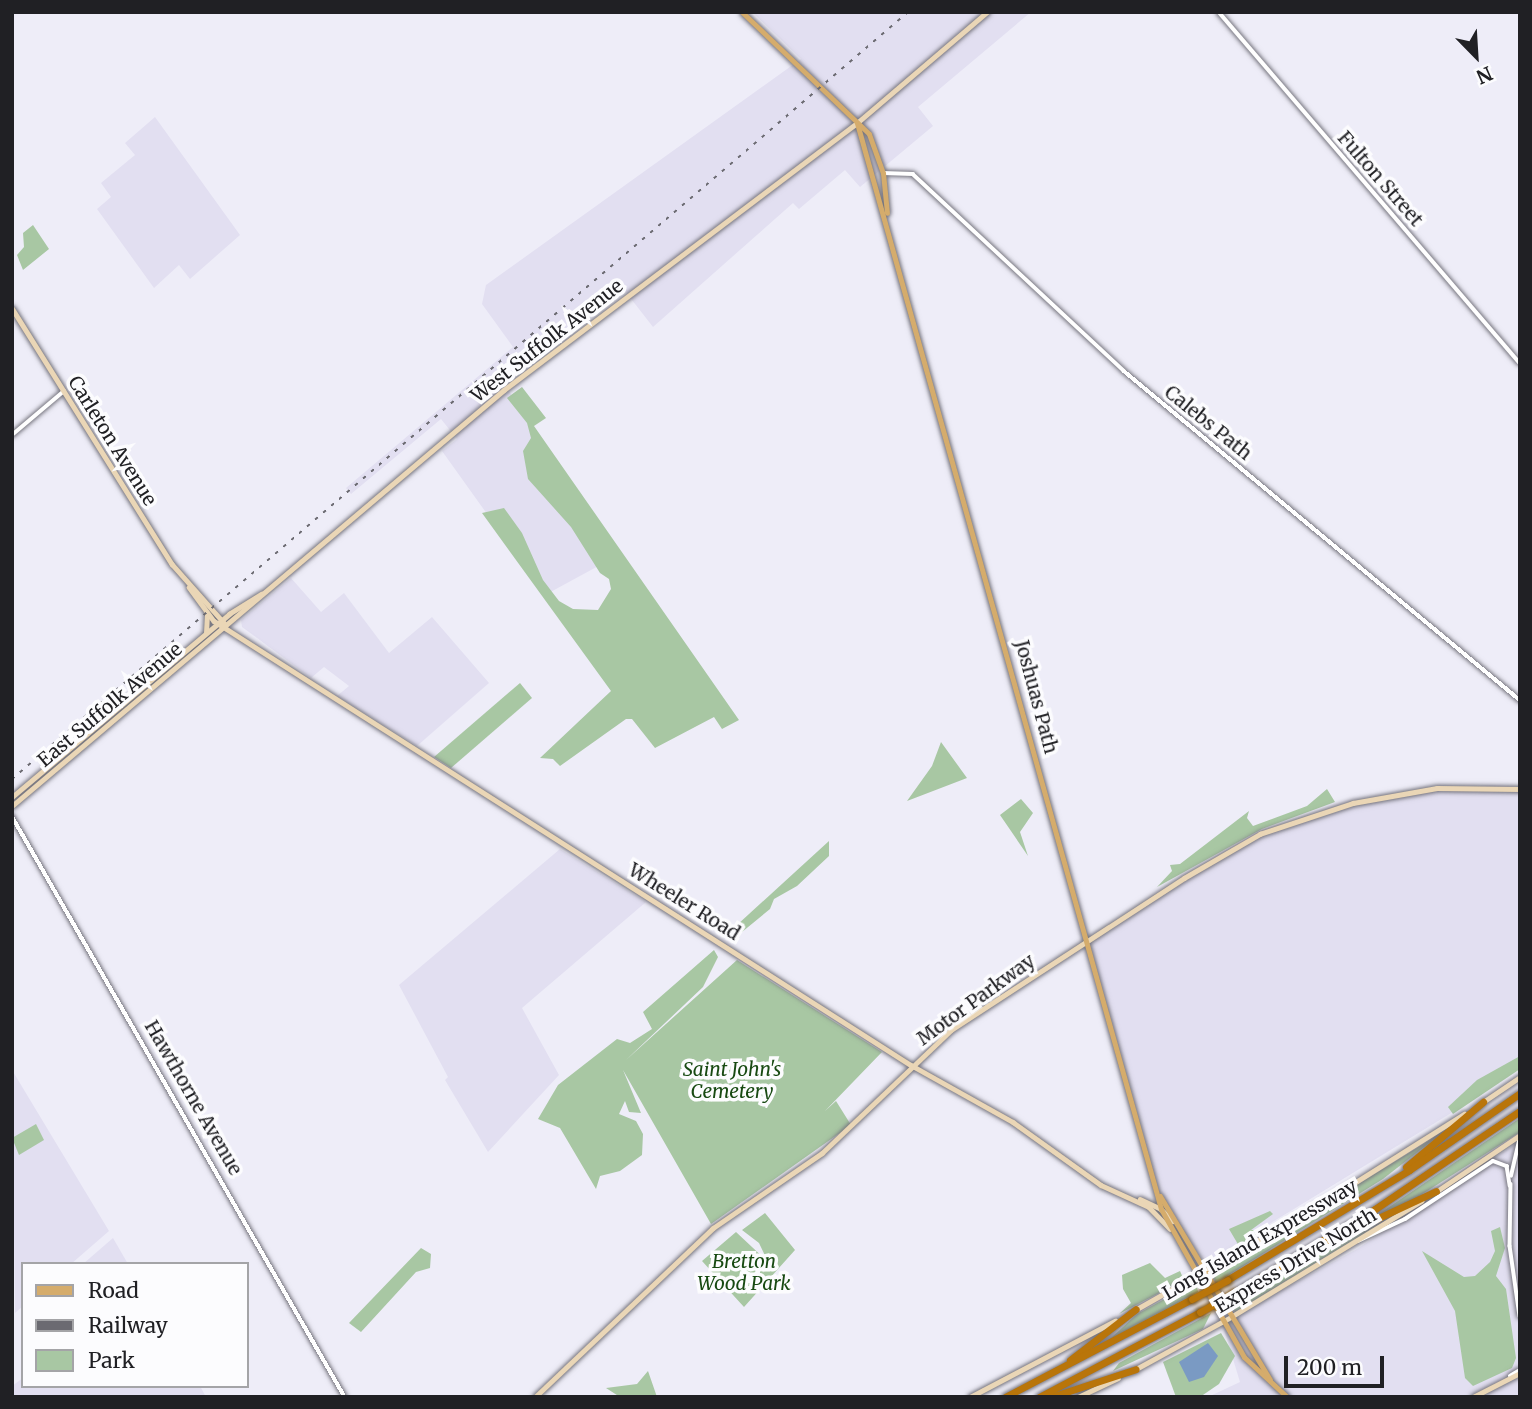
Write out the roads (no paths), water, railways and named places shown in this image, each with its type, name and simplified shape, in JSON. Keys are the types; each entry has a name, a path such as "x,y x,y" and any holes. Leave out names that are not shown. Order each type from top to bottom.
{"highway":[{"name":"Long Island Expressway","path":"1005,1397 1227,1280 1390,1182 1520,1093"},
{"path":"1390,1182 1483,1102"},
{"name":"Long Island Expressway","path":"1039,1397 1234,1293 1315,1246 1520,1111"},
{"path":"1315,1246 1436,1191"},
{"path":"1045,1377 1136,1309"},
{"path":"1051,1397 1136,1369"}],"main road":[{"path":"742,12 857,123"},
{"name":"West Suffolk Avenue","path":"226,626 504,390 857,123 987,12"},
{"name":"Joshuas Path","path":"857,123 871,162 1161,1209 1173,1233"},
{"name":"Joshuas Path","path":"857,123 870,136 883,173 888,223"},
{"path":"871,162 883,173"},
{"name":"Carleton Avenue","path":"12,309 206,614"},
{"name":"Carleton Avenue","path":"189,587 212,609"},
{"name":"West Suffolk Avenue","path":"220,621 263,593"},
{"name":"Wheeler Road","path":"212,609 220,621"},
{"path":"205,634 209,624 206,614"},
{"name":"Wheeler Road","path":"206,614 911,1065 1013,1122 1101,1185 1161,1209 1194,1252 1274,1385"},
{"name":"East Suffolk Avenue","path":"12,797 220,621"},
{"name":"East Suffolk Avenue","path":"12,806 226,626"},
{"name":"Motor Parkway","path":"535,1397 713,1228 822,1153 911,1065 951,1030 1087,939 1243,842 1294,822 1407,792 1470,786 1520,789"},
{"path":"970,1397 1206,1273 1520,1077"},
{"name":"Express Drive North","path":"1078,1397 1223,1322 1358,1242 1520,1136"},
{"name":"Joshuas Path","path":"1154,1180 1194,1252"},
{"path":"1150,1204 1157,1194"},
{"name":"Wheeler Road","path":"1129,1196 1160,1215 1244,1357 1287,1397"},
{"path":"1473,1397 1520,1373"}],"street":[{"name":"Fulton Street","path":"1219,12 1520,363"},
{"name":"Calebs Path","path":"883,173 913,174 1124,371 1520,700"},
{"path":"12,435 64,391"},
{"name":"Hawthorne Avenue","path":"12,816 345,1397"},
{"path":"1520,1136 1514,1151 1510,1186 1510,1246 1520,1315"},
{"path":"1358,1242 1405,1219 1493,1160 1507,1166 1510,1186"},
{"path":"1503,1380 1520,1373"}],"water":[{"path":"1208,1343 1218,1356 1204,1377 1189,1382 1179,1362"}],"railway":[{"path":"12,779 908,12"}],"park label":[{"name":"Saint John's Cemetery","path":"732,1081"},
{"name":"Bretton Wood Park","path":"744,1273"}]}
